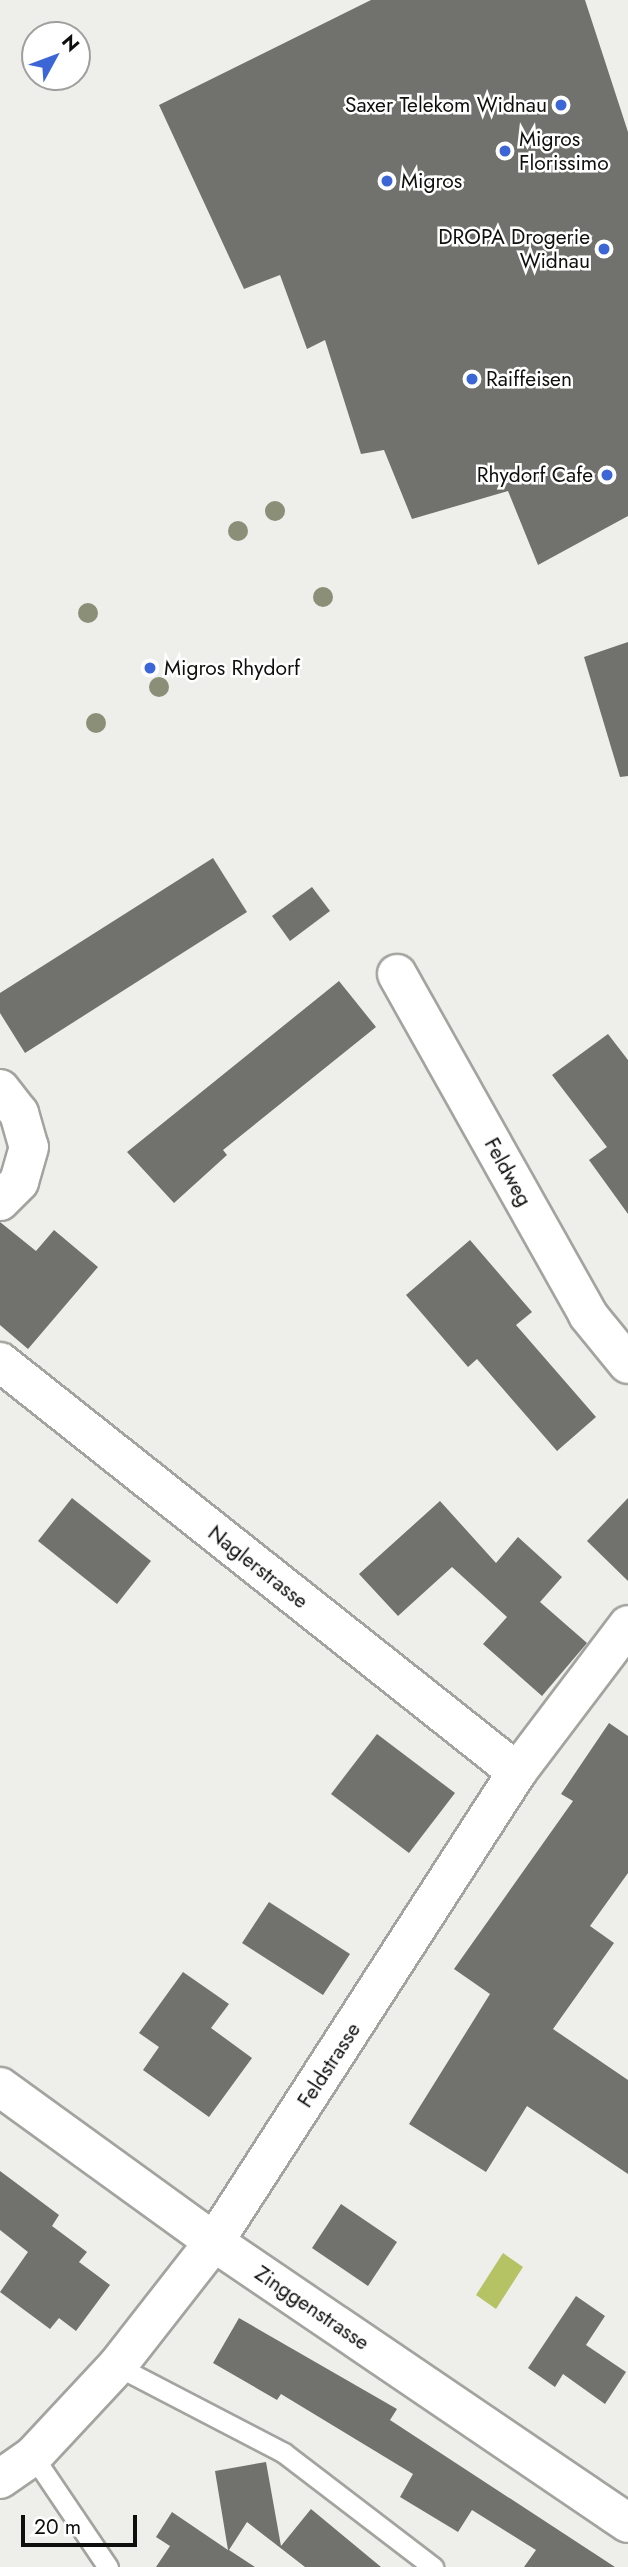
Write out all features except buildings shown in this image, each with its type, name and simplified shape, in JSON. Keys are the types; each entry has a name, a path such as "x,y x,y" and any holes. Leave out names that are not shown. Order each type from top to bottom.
{"street":[{"name":"Feldweg","path":"397,974 588,1315 628,1364"},
{"path":"0,1089 19,1113 29,1147 19,1182 0,1201"},
{"name":"Naglerstrasse","path":"0,1362 517,1772"},
{"name":"Feldstrasse","path":"0,2479 33,2456 117,2366 214,2242 517,1772 628,1625"},
{"name":"Zinggenstrasse","path":"0,2087 214,2242 628,2523"}],"lane":[{"path":"117,2366 284,2453 433,2567"},
{"path":"33,2456 108,2567"}],"shaded area":[{"path":"503,2253 523,2267 496,2309 476,2295"}],"place":[{"name":"Saxer Telekom Widnau","path":"561,105"},
{"name":"Migros Florissimo","path":"505,151"},
{"name":"Migros","path":"387,181"},
{"name":"DROPA Drogerie Widnau","path":"604,249"},
{"name":"Raiffeisen","path":"472,379"},
{"name":"Rhydorf Cafe","path":"607,475"},
{"name":"Migros Rhydorf","path":"150,668"}]}
